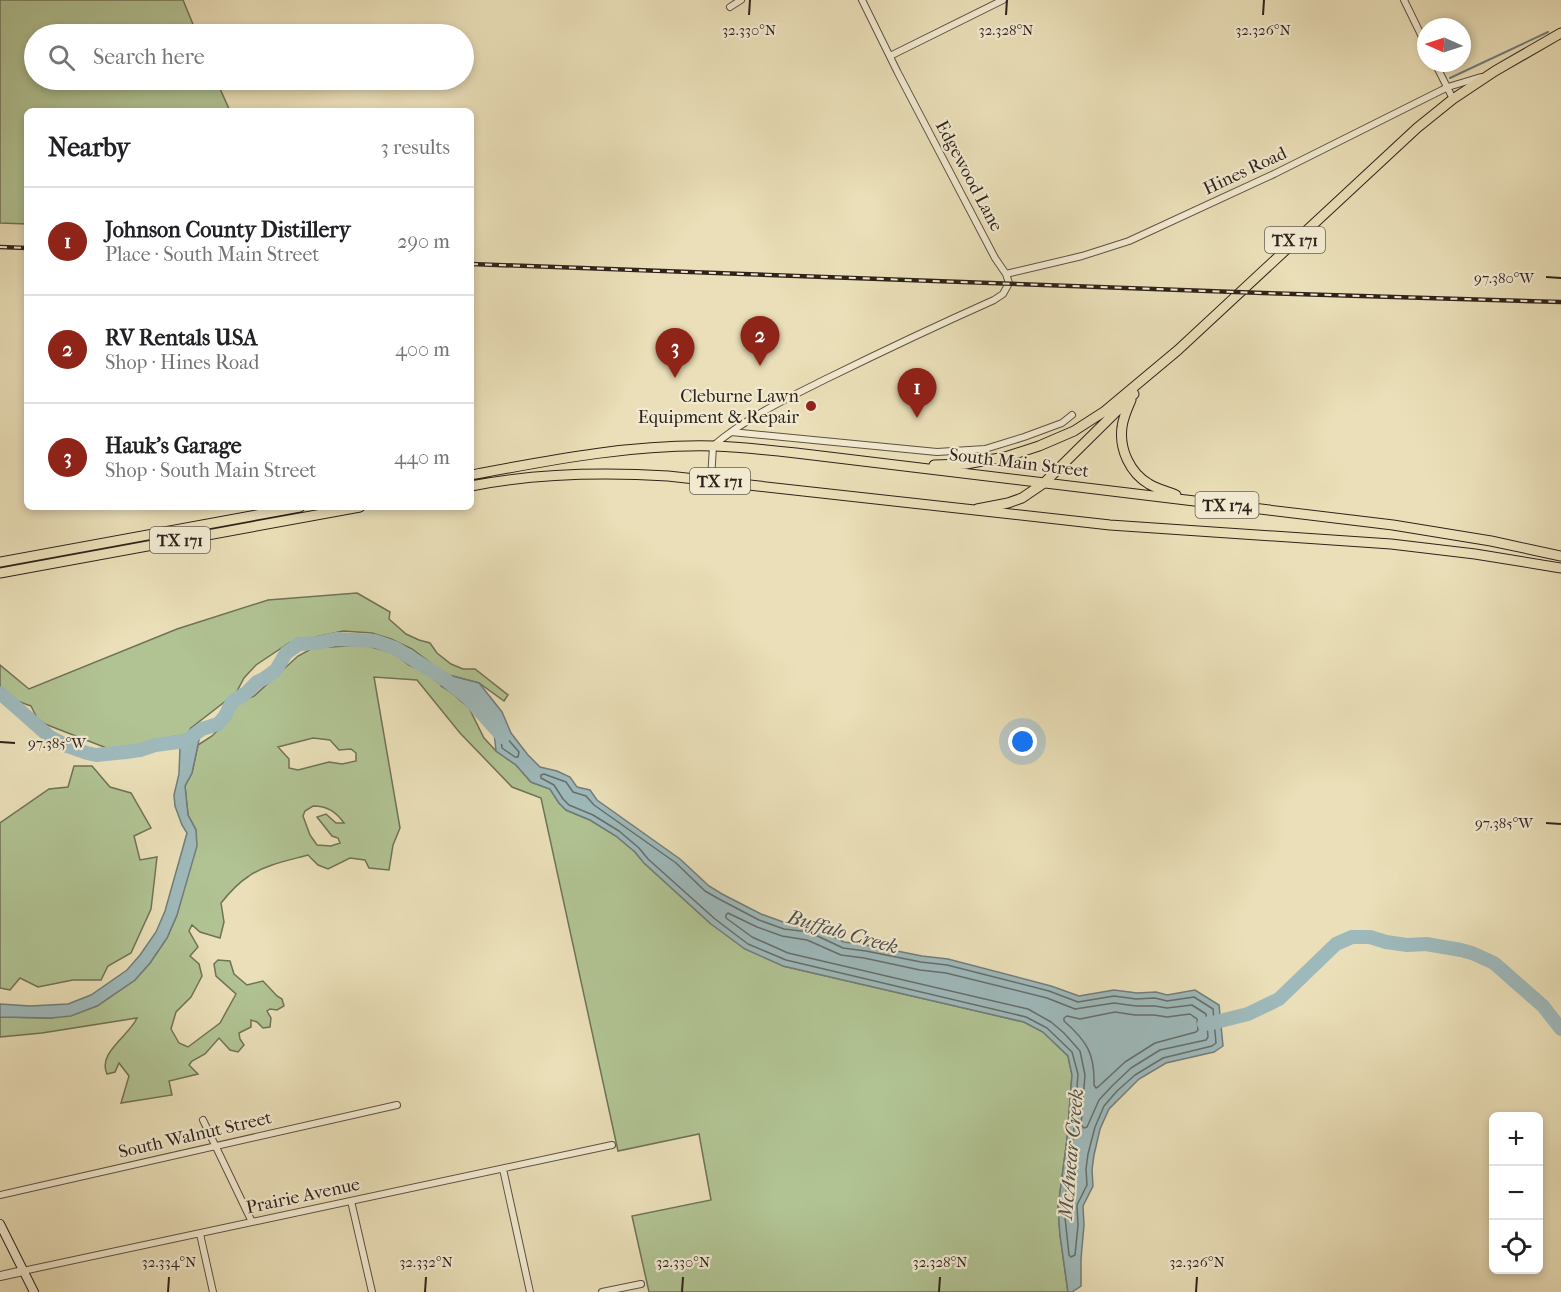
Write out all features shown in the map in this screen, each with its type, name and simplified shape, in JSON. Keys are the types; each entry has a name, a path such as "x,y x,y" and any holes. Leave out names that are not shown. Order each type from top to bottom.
{"main road":[{"name":"TX 171","path":"917,467 1005,458 1074,431 1117,401 1178,350 1417,128 1453,99 1536,46 1561,33"},
{"name":"TX 171","path":"474,485 523,477 610,473 711,480 969,510 1008,503 1022,498 1044,483 1178,350"},
{"path":"1132,396 1123,421 1121,440 1131,466 1139,477 1151,485 1189,500"},
{"name":"South Main Street","path":"474,474 609,452 713,446 917,467 1393,525 1491,541 1561,556"},
{"name":"TX 171","path":"0,562 284,510"},
{"name":"TX 171","path":"0,573 344,510"},
{"name":"TX 174","path":"969,510 1110,525 1391,544 1475,554 1561,568"},
{"path":"0,1224 34,1292"}],"street":[{"path":"730,7 741,0"},
{"name":"Edgewood Lane","path":"862,0 995,258 1006,274"},
{"path":"890,56 1003,0"},
{"path":"1404,0 1417,27"},
{"path":"1440,72 1453,99"},
{"name":"Hines Road","path":"1006,274 1082,256 1129,241 1274,174 1448,87 1490,75"},
{"path":"711,480 713,446 730,432 773,406 994,300 1003,294 1009,283 1006,274"},
{"path":"730,432 946,452 985,449 1062,423 1072,415"},
{"name":"South Walnut Street","path":"0,1195 397,1105"},
{"path":"203,1120 252,1222"},
{"name":"Prairie Avenue","path":"0,1276 612,1145"},
{"path":"503,1169 530,1292"},
{"path":"351,1201 372,1292"},
{"path":"200,1234 213,1292"},
{"path":"602,1292 641,1284"}],"green space":[{"path":"0,0 183,0 193,24 24,24 24,90 221,90 229,108 24,108 24,224 0,223"},
{"path":"357,593 390,612 389,619 406,634 430,643 437,653 451,664 463,669 475,669 508,695 504,701 479,683 445,674 412,649 391,639 372,633 343,631 289,643 256,665 244,678 236,693 191,728 187,735 144,744 109,749 45,724 37,718 31,706 8,696 0,685 0,665 29,689 177,629 268,600"},
{"path":"364,645 393,653 409,665 423,671 469,708 484,738 496,751 516,765 531,782 550,789 566,810 590,820 616,836 711,924 783,966 1024,1022 1043,1032 1068,1056 1072,1075 1058,1208 1068,1292 649,1292 632,1216 711,1200 699,1134 618,1151 541,798 512,787 460,733 417,680 374,677 400,828 393,845 389,870 369,868 365,860 350,858 328,869 318,865 308,855 277,863 245,879 221,903 224,922 220,938 200,932 192,925 189,931 198,947 190,956 199,964 202,976 191,997 176,1012 171,1029 179,1043 188,1047 220,1023 236,994 216,976 214,964 218,960 230,961 234,974 247,985 263,981 282,999 284,1006 277,1010 267,1011 271,1018 270,1027 263,1028 251,1020 251,1027 239,1033 244,1045 238,1052 230,1050 219,1038 205,1054 189,1065 198,1074 169,1081 172,1095 121,1103 129,1076 119,1063 115,1072 107,1074 106,1059 137,1018 42,1033 0,1037 0,1017 51,1018 97,1006 135,980 150,963 167,938 177,915 189,870 196,830 188,815 185,786 192,773 198,745 212,736 226,722 238,703 254,696 298,656 313,648","holes":["313,738 330,740 339,750 351,749 356,753 356,761 342,764 329,762 298,770 289,768 289,759 278,747","313,806 331,810 344,823 336,823 326,814 317,817 332,836 338,838 340,843 331,846 317,845 310,835 303,816 305,811"]},
{"path":"74,766 92,766 110,787 131,793 151,828 134,836 140,860 157,857 151,909 131,953 108,966 101,980 73,980 38,987 20,978 10,990 0,988 0,823 49,789 68,787"}],"water":[{"name":"McAnear Creek","path":"445,674 479,683 502,712 511,733 540,767 557,771 570,777 577,787 590,790 597,800 680,859 709,886 761,914 786,923 810,926 844,942 948,959 1051,986 1079,996 1114,990 1137,993 1156,992 1167,995 1195,990 1219,1005 1223,1046 1214,1052 1166,1063 1139,1079 1109,1109 1100,1129 1094,1155 1093,1186 1083,1206 1081,1286 1068,1292 1058,1208 1072,1075 1068,1056 1043,1032 1024,1022 783,966 745,949 711,924 616,836 590,820 566,810 550,789 531,782 516,765 496,751 490,718 481,708 441,686"},
{"path":"191,728 198,732 199,740 192,773 185,786 188,815 196,830 197,846 177,915 167,938 135,980 97,1006 71,1016 0,1017 0,1004 30,1006 68,1004 91,995 127,970 156,932 165,911 187,833 175,806 174,795 179,774 180,747"}],"waterway":[{"path":"1450,78 1548,32"},
{"name":"Buffalo Creek","path":"0,693 50,737 67,746 96,755 126,752 186,741 202,729 218,724 232,702 276,670 286,653 299,644 336,639 375,641 395,648 446,680 467,697 503,737"},
{"name":"Buffalo Creek","path":"1204,1024 1248,1014 1279,999 1336,944 1352,937 1370,937 1386,942 1407,945 1426,944 1461,950 1494,963 1543,1006 1561,1029"}],"railway":[{"path":"0,247 24,248"},
{"path":"474,264 1561,302"}],"place":[{"name":"RV Rentals USA","path":"760,366"},
{"name":"Hauk's Garage","path":"675,378"},
{"name":"Cleburne Lawn Equipment & Repair","path":"811,406"},
{"name":"Johnson County Distillery","path":"917,418"}]}
